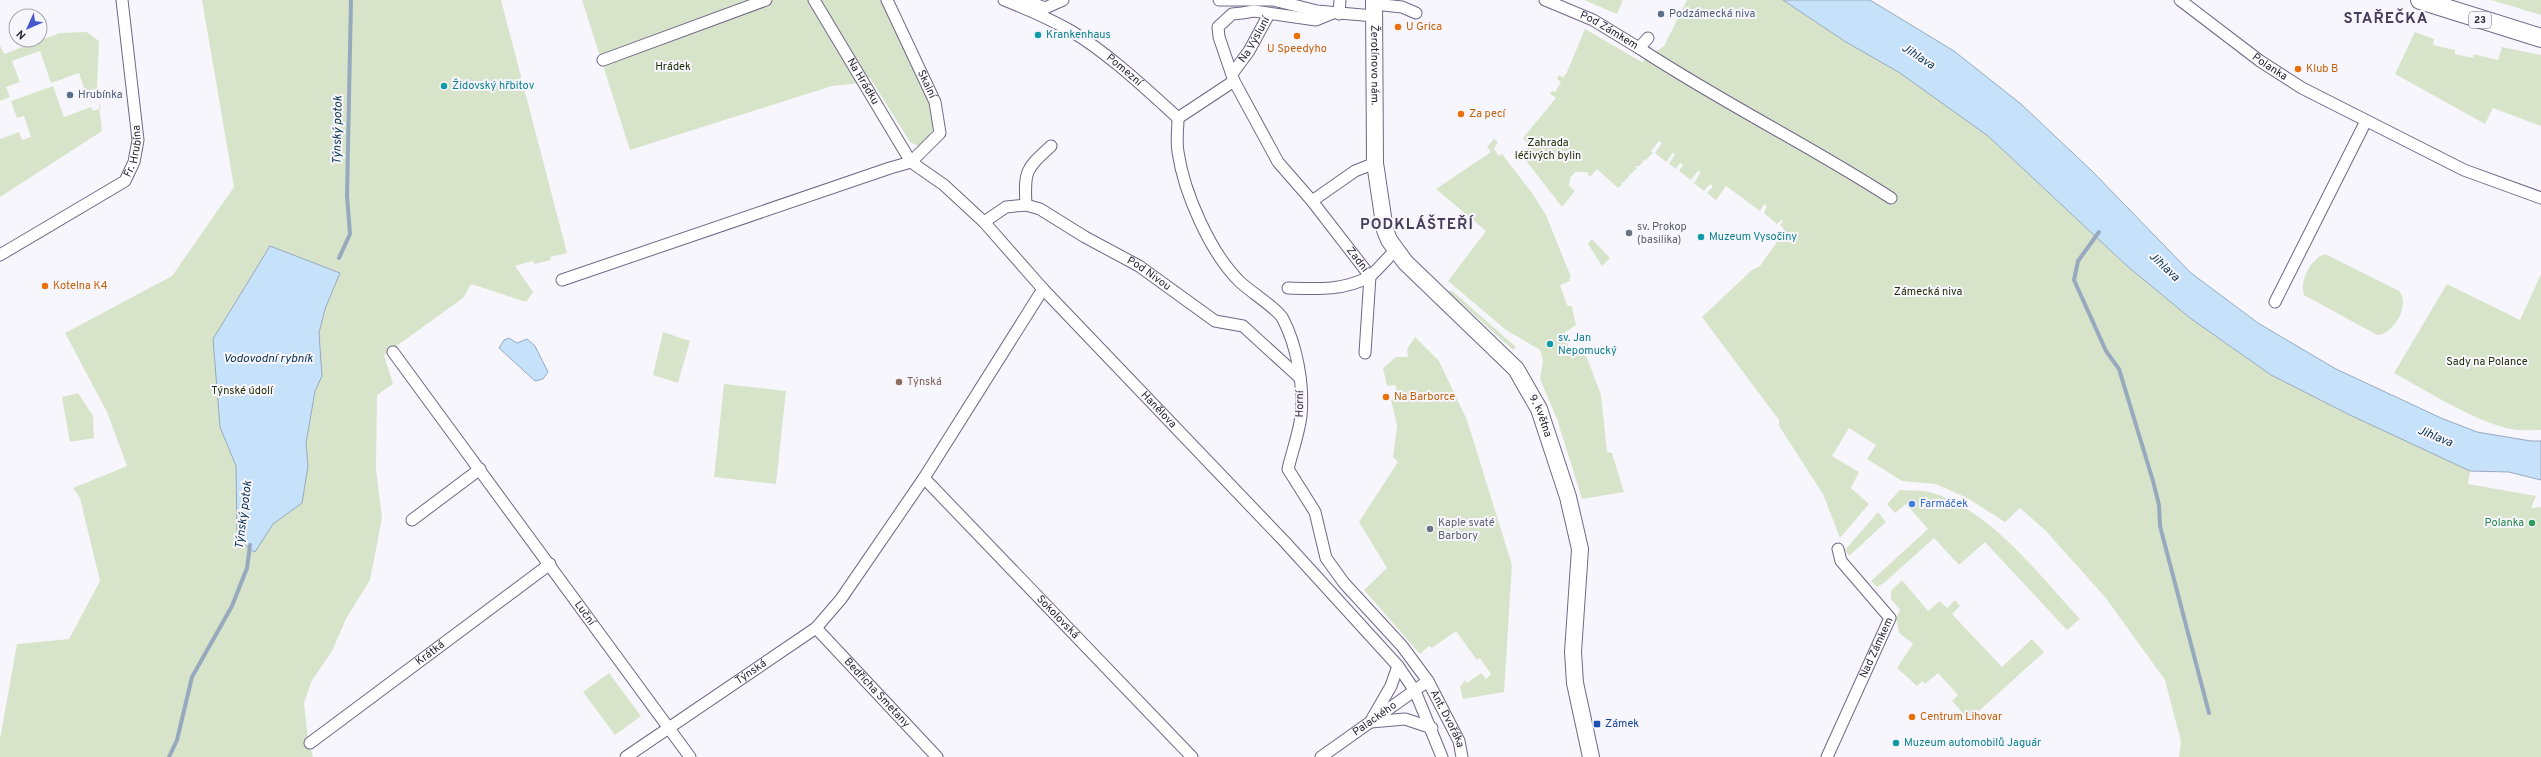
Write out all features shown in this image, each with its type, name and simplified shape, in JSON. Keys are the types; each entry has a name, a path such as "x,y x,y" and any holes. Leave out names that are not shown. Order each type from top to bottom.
{"main road":[{"name":"23","path":"2420,0 2541,38"},
{"name":"Žerotínovo nám.","path":"1374,127 1379,5"},
{"name":"9. května","path":"1374,127 1375,163 1385,230 1395,251 1516,369 1539,409 1568,496 1580,550 1574,667 1575,683 1591,757"}],"street":[{"name":"Fr. Hrubína","path":"0,255 125,181 134,162 138,140 122,0"},
{"path":"603,60 766,0"},
{"name":"Na Hrádku","path":"814,0 912,162"},
{"name":"Skalní","path":"887,0 936,102 939,118 940,133 912,162"},
{"name":"Pomezní","path":"1004,0 1033,12 1072,32 1140,83 1178,118"},
{"path":"1024,0 1045,8 1063,0"},
{"path":"1219,0 1273,0 1336,14"},
{"path":"1336,14 1340,0"},
{"path":"1270,14 1316,20 1336,14 1379,5 1402,7 1416,13 1405,0"},
{"name":"Pod Zámkem","path":"1545,0 1593,20 1639,48 1648,38"},
{"name":"Polanka","path":"2181,0 2282,77 2464,170 2541,198"},
{"name":"Na Výsluní","path":"1254,11 1270,14 1249,51 1233,78 1219,37 1218,27 1232,14 1254,11"},
{"path":"1639,48 1688,80 1841,166 1891,198"},
{"path":"1178,118 1233,78"},
{"name":"Zadní","path":"1233,78 1278,162 1312,201 1370,276 1365,353"},
{"name":"Horní","path":"1178,118 1177,151 1186,184 1204,231 1226,268 1282,317 1292,341 1300,378 1301,416 1288,469 1315,512 1326,558 1344,583 1402,646 1428,682"},
{"path":"2275,302 2366,121"},
{"path":"1026,205 1025,182 1029,165 1051,146"},
{"path":"562,280 890,168 912,162"},
{"name":"Hanělova","path":"912,162 944,185 984,222 1043,289 1284,541 1398,666 1415,691"},
{"path":"1312,201 1355,171 1375,163"},
{"name":"Pod Nivou","path":"984,222 1006,207 1026,205 1040,209 1085,237 1139,266 1216,321 1243,326 1300,378"},
{"path":"1288,288 1330,290 1370,276 1395,251"},
{"name":"Týnská","path":"626,757 668,727 816,628 841,599 924,478 1043,289"},
{"name":"Luční","path":"393,352 550,564 690,757"},
{"path":"412,520 480,469"},
{"name":"Sokolovská","path":"924,478 1192,757"},
{"name":"Nad Zámkem","path":"1827,757 1890,618 1841,561 1838,550"},
{"name":"Krátká","path":"310,743 550,564"},
{"name":"Bedřicha Smetany","path":"816,628 937,757"},
{"path":"1371,722 1391,686 1398,666"},
{"name":"Palackého","path":"1322,757 1428,682"},
{"name":"Ant. Dvořáka","path":"1428,682 1442,705 1459,741 1462,757"},
{"name":"Ant. Dvořáka","path":"1415,691 1432,728 1442,757"},
{"path":"1371,722 1405,719 1432,728"}],"green space":[{"name":"Týnské údolí","path":"202,0 501,0 567,253 550,257 551,260 534,264 533,261 515,266 533,292 526,302 471,284 463,298 384,355 393,384 377,395 376,469 382,518 370,580 347,617 332,651 311,682 304,703 308,739 313,757 0,757 0,739 17,644 69,639 100,581 80,498 73,488 127,466 107,412 65,333 172,276 234,187"},
{"name":"Hrádek","path":"582,0 881,0 929,100 934,128 925,142 918,146 910,142 870,78 853,84 832,86 630,150"},
{"path":"1584,0 1623,0 1617,14"},
{"name":"Zámecká niva","path":"1687,0 1783,0 1846,42 1900,73 1988,136 2126,265 2190,318 2271,375 2350,415 2470,471 2468,484 2536,496 2531,508 2541,507 2541,757 2179,757 2181,742 2165,680 2105,597 2045,530 2020,508 2005,522 1967,498 1936,484 1902,481 1867,459 1876,445 1849,428 1832,456 1859,472 1851,488 1869,504 1840,538 1823,494 1779,426 1779,420 1702,317 1752,270 1760,266 1777,242 1782,239 1779,236 1784,229 1780,225 1783,221 1781,220 1777,224 1764,213 1767,206 1764,204 1760,211 1726,186 1716,200 1707,193 1713,186 1710,184 1704,191 1694,183 1701,172 1698,171 1691,180 1679,171 1683,165 1680,163 1676,169 1669,164 1675,154 1673,153 1666,162 1655,153 1662,143 1659,141 1651,151 1653,153 1645,161 1643,159 1643,162 1639,166 1635,166 1637,168 1631,174 1629,172 1630,175 1623,183 1620,181 1622,184 1618,188 1597,169 1590,177 1587,172 1575,172 1570,178 1569,186 1575,191 1562,207 1521,154 1530,146 1523,138 1556,98 1550,94 1552,91 1555,92 1561,82 1557,79 1559,75 1563,78 1567,72 1585,29 1642,62 1664,46"},
{"path":"2491,0 2541,0 2541,15"},
{"path":"87,32 99,41 97,87 99,102 94,89 85,92 79,73 51,83 40,51 12,61 20,82 6,87 10,97 0,101 0,45 4,54 20,48 48,48 48,38 60,33"},
{"path":"2415,32 2434,39 2433,45 2455,50 2455,54 2473,58 2474,54 2498,60 2502,47 2541,55 2541,126 2493,108 2485,124 2395,74"},
{"path":"53,86 64,117 91,107 93,111 99,109 102,131 0,197 0,139 19,132 22,140 31,137 24,116 17,118 11,101"},
{"path":"1494,139 1498,142 1494,149 1499,156 1502,154 1532,193 1546,215 1571,277 1569,278 1570,281 1560,285 1567,305 1572,307 1576,325 1563,334 1571,352 1583,347 1601,395 1607,452 1612,453 1624,492 1582,499 1557,419 1540,379 1543,360 1540,350 1506,330 1448,281 1486,231 1436,189 1491,152 1487,147"},
{"path":"1592,239 1610,258 1602,266 1588,244"},
{"path":"2325,254 2399,291 2402,297 2402,311 2394,325 2389,330 2383,334 2377,335 2304,295 2303,283 2307,271 2315,260"},
{"name":"Sady na Polance","path":"2541,274 2541,430 2510,429 2496,425 2466,413 2394,373 2447,284 2520,320"},
{"path":"1451,290 1516,347 1513,350 1449,292"},
{"path":"663,332 690,341 678,383 653,375"},
{"path":"1415,337 1439,361 1467,420 1512,565 1504,692 1463,699 1460,687 1465,680 1467,683 1481,673 1486,679 1491,674 1480,658 1477,660 1456,631 1432,648 1429,646 1420,654 1364,590 1387,568 1359,522 1398,462 1393,457 1397,426 1391,400 1399,397 1395,385 1387,386 1383,368 1396,357 1408,357 1407,349"},
{"path":"724,384 786,391 776,484 714,477"},
{"path":"78,393 93,416 94,438 70,442 62,397"},
{"path":"1900,490 1930,492 1952,501 1974,513 2012,545 2080,619 2067,630 1985,542 1959,565 1934,538 1884,583 1877,587 1871,581 1928,529 1906,504 1895,513 1887,504"},
{"path":"1878,512 1886,522 1849,556 1845,550"},
{"path":"1902,580 1928,611 1940,601 1947,608 1955,600 1960,606 1952,614 2002,667 2032,639 2044,652 1969,720 1952,701 1958,695 1938,673 1925,684 1922,681 1917,686 1897,668 1913,644 1899,633 1896,618 1900,610 1891,599 1891,591"},
{"path":"609,673 641,716 615,735 583,692"}],"water":[{"name":"Jihlava","path":"1783,0 1870,0 1954,51 2021,104 2092,171 2191,273 2258,323 2336,369 2441,418 2477,432 2531,441 2541,441 2541,480 2509,472 2470,471 2350,415 2271,375 2190,318 2126,265 1988,136 1900,73 1846,42"},
{"name":"Vodovodní rybník","path":"270,246 340,273 325,309 319,333 322,376 315,391 306,443 308,466 302,503 273,524 255,552 249,549 237,533 236,466 220,427 213,339"},
{"path":"509,338 517,343 527,339 535,346 548,372 543,379 535,381 499,348 504,340"}],"waterway":[{"name":"Týnský potok","path":"339,258 350,234 347,196 351,0"},
{"path":"2099,232 2078,261 2074,280 2106,351 2119,369 2153,481 2159,505 2160,526 2209,713"},
{"name":"Týnský potok","path":"169,757 177,740 192,677 232,606 247,568 250,545"}],"place":[{"name":"Podzámecká niva","path":"1661,14"},
{"name":"U Grica","path":"1398,27"},
{"name":"Krankenhaus","path":"1038,35"},
{"name":"U Speedyho","path":"1297,36"},
{"name":"Klub B","path":"2298,69"},
{"name":"Židovský hřbitov","path":"444,86"},
{"name":"Hrubínka","path":"70,95"},
{"name":"Za pecí","path":"1461,114"},
{"name":"sv. Prokop (basilika)","path":"1629,233"},
{"name":"Muzeum Vysočiny","path":"1701,237"},
{"name":"Kotelna K4","path":"45,286"},
{"name":"sv. Jan Nepomucký","path":"1550,344"},
{"name":"Týnská","path":"899,382"},
{"name":"Na Barborce","path":"1386,397"},
{"name":"Farmáček","path":"1912,504"},
{"name":"Polanka","path":"2532,523"},
{"name":"Kaple svaté Barbory","path":"1430,529"},
{"name":"Centrum Lihovar","path":"1912,717"},
{"name":"Zámek","path":"1597,724"},
{"name":"Muzeum automobilů Jaguár","path":"1896,743"}],"district":[{"name":"STAŘEČKA","path":"2386,19"},
{"name":"PODKLÁŠTEŘÍ","path":"1417,225"}],"park label":[{"name":"Zahrada léčivých bylin","path":"1548,149"}]}
